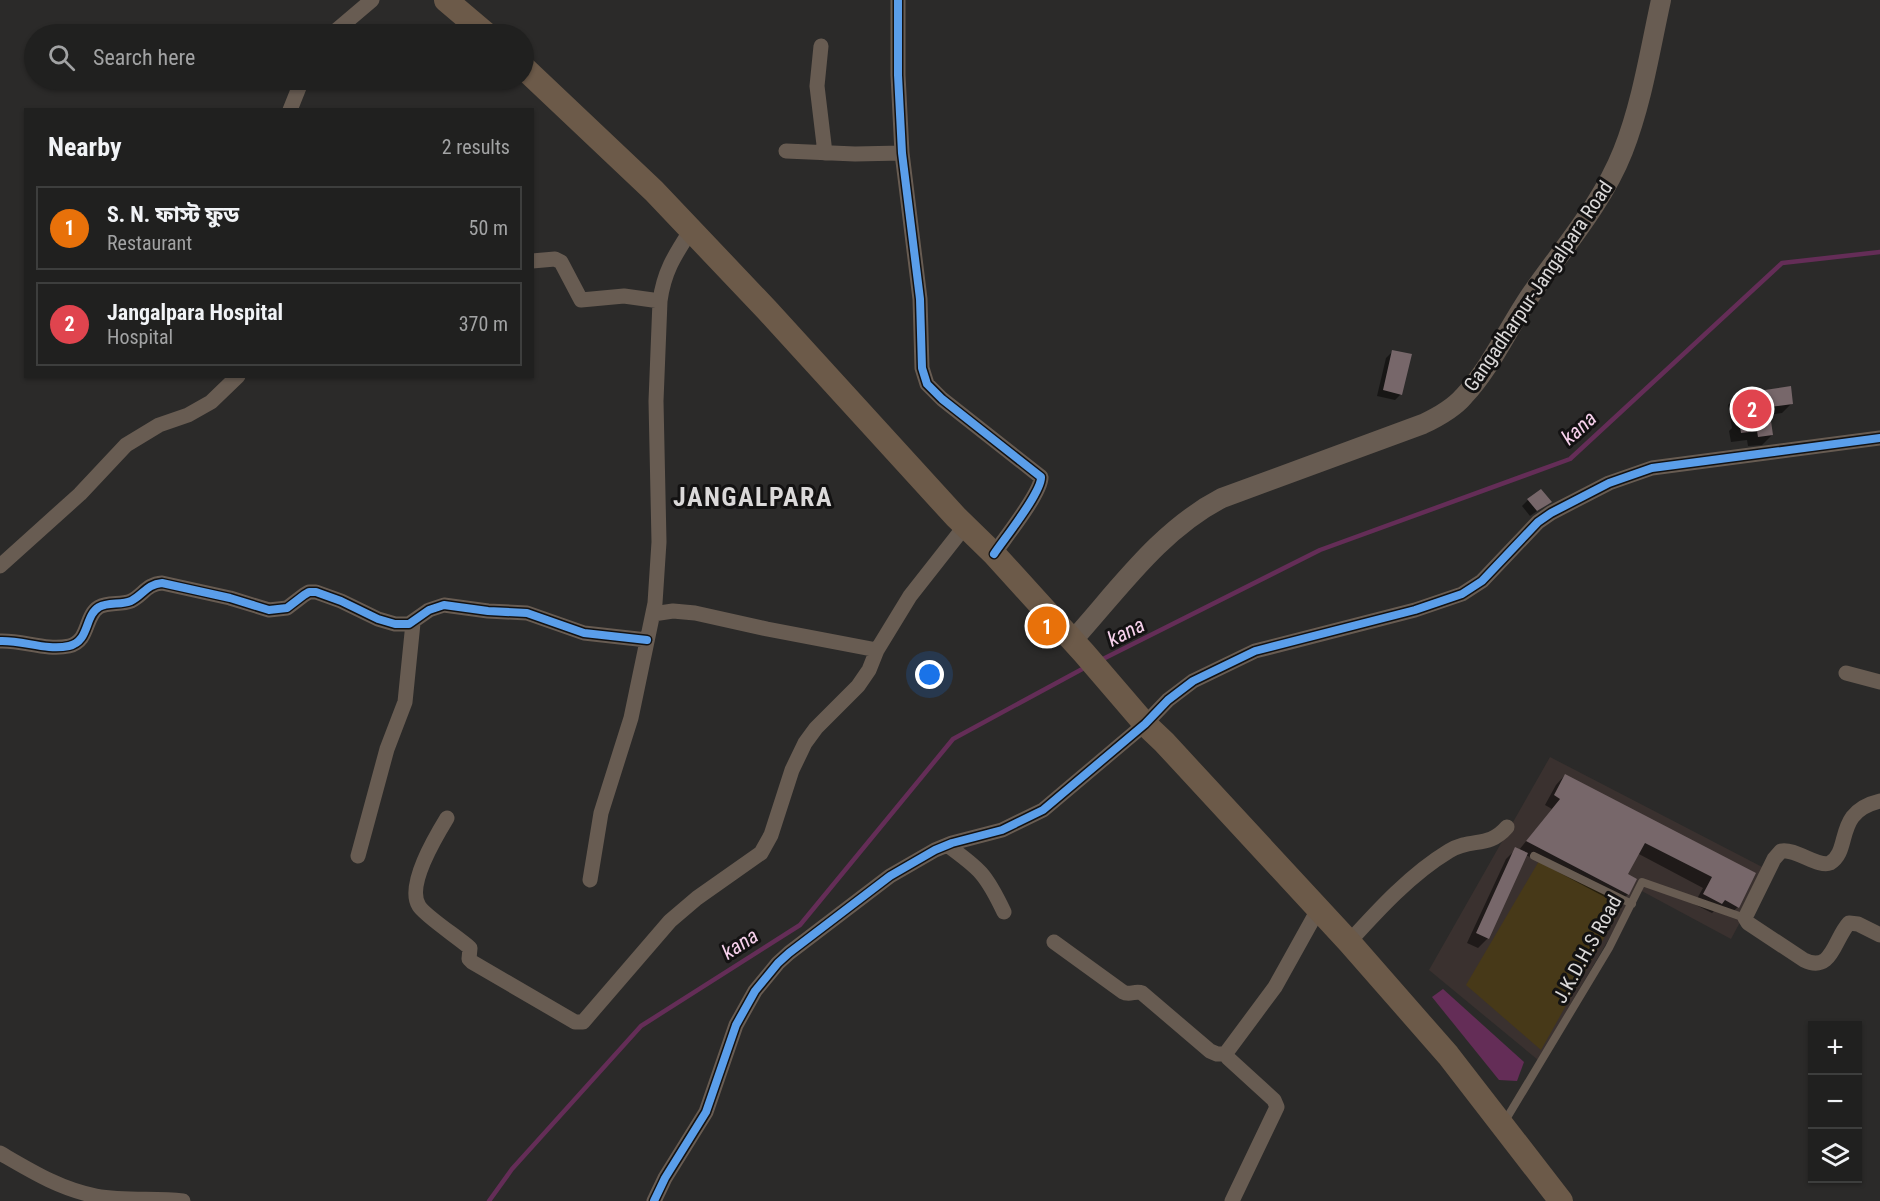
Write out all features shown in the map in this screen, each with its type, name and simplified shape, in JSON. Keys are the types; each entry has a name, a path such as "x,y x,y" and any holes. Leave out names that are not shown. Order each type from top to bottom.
{"main road":[{"path":"446,0 474,24"},
{"path":"534,77 602,140 691,230 965,526 994,554 1079,647 1144,724 1164,742 1318,908 1448,1055 1561,1201"}],"street":[{"path":"344,24 372,0"},
{"path":"898,0 898,75 902,153 918,276 921,356 926,381 942,399 1041,477 1041,484 1033,498 994,554"},
{"name":"Gangadharpur-Jangalpara Road","path":"1079,647 1153,550 1193,515 1222,498 1423,424 1439,416 1464,397 1481,375 1532,294 1599,200 1614,171 1632,126 1661,0"},
{"path":"821,46 818,86 825,153"},
{"path":"291,108 298,90"},
{"path":"786,151 902,153"},
{"path":"590,880 601,813 632,718 653,615 659,542 656,401 660,301 662,285 670,263 691,230"},
{"path":"534,261 561,262 580,300 624,296 660,301"},
{"path":"0,566 80,494 126,445 159,425 201,408 236,378"},
{"path":"654,1201 665,1178 706,1112 736,1025 750,997 789,953 890,876 921,857 947,845 1002,830 1043,810 1186,685 1245,655 1415,610 1462,594 1487,576 1538,522 1580,496 1630,474 1652,468 1880,438"},
{"path":"447,818 422,867 416,893 420,907 470,948 469,959 472,962 575,1022 583,1022 670,921 697,898 761,853 771,835 792,770 805,743 816,728 858,686 869,670 877,650 916,587 965,526"},
{"path":"0,641 44,646 70,646 85,635 99,608 133,600 147,588 158,583 185,587 276,611 287,608 309,592 316,592 386,622 403,625 413,622 429,610 444,605 527,613 584,633 647,640"},
{"path":"653,615 673,611 695,613 877,650"},
{"path":"358,856 387,749 405,702 413,622"},
{"path":"1846,673 1880,682"},
{"path":"1880,801 1862,806 1854,815 1837,854 1831,862 1825,864 1791,851 1781,851 1774,859 1745,918 1748,923 1804,960 1814,964 1820,964 1828,958 1849,923 1858,924 1880,935"},
{"path":"1349,942 1378,909 1438,857 1463,844 1491,841 1507,827"},
{"path":"947,845 984,874 1004,912"},
{"path":"1226,1054 1230,1045 1275,987 1318,908"},
{"path":"1054,942 1123,992 1142,993 1210,1051 1226,1054 1274,1100 1277,1107 1232,1201"},
{"path":"0,1153 43,1178 70,1190 117,1199 183,1201"}],"lane":[{"path":"1534,856 1632,904"},
{"name":"J.K.D.H.S Road","path":"1503,1125 1609,948 1642,882 1745,918"}],"shaded area":[{"path":"1550,757 1768,870 1731,939 1638,889 1538,1060 1429,970"},
{"path":"1539,861 1623,904 1541,1050 1466,985"},
{"path":"1443,989 1524,1062 1517,1081 1499,1080 1432,997"}],"building":[{"path":"1392,350 1412,354 1402,395 1383,390"},
{"path":"1791,386 1793,404 1769,407 1773,435 1758,437 1757,431 1741,433 1738,394"},
{"path":"1541,489 1552,502 1537,511 1527,499"},
{"path":"1565,774 1756,873 1739,908 1725,900 1722,904 1703,894 1712,877 1645,843 1628,874 1637,879 1629,895 1526,841 1560,799 1554,795"},
{"path":"1515,847 1528,853 1489,939 1476,933"}],"waterway":[{"name":"kana","path":"1099,661 1320,550 1570,459 1782,263 1880,252"},
{"name":"kana","path":"489,1201 512,1169 641,1026 800,925 953,739 1086,667"}],"cycle path":[{"path":"898,0 898,75 902,153 920,299 922,368 927,384 942,399 1041,477 1040,484 1029,504 994,554"},
{"path":"654,1201 665,1178 706,1112 736,1025 755,991 778,963 890,876 935,850 952,843 1002,830 1043,810 1145,724 1168,700 1193,681 1255,651 1415,610 1462,594 1482,581 1538,522 1609,483 1652,468 1880,438"},
{"path":"0,641 52,647 69,646 76,643 84,634 91,616 99,607 131,601 149,588 162,583 230,598 269,610 287,608 309,592 316,592 395,624 409,624 429,610 444,605 527,613 584,633 647,640"}],"place":[{"name":"Jangalpara Hospital","path":"1752,409"},
{"name":"S. N. ফাস্ট ফুড","path":"1047,626"}],"district":[{"name":"JANGALPARA","path":"753,497"}]}
